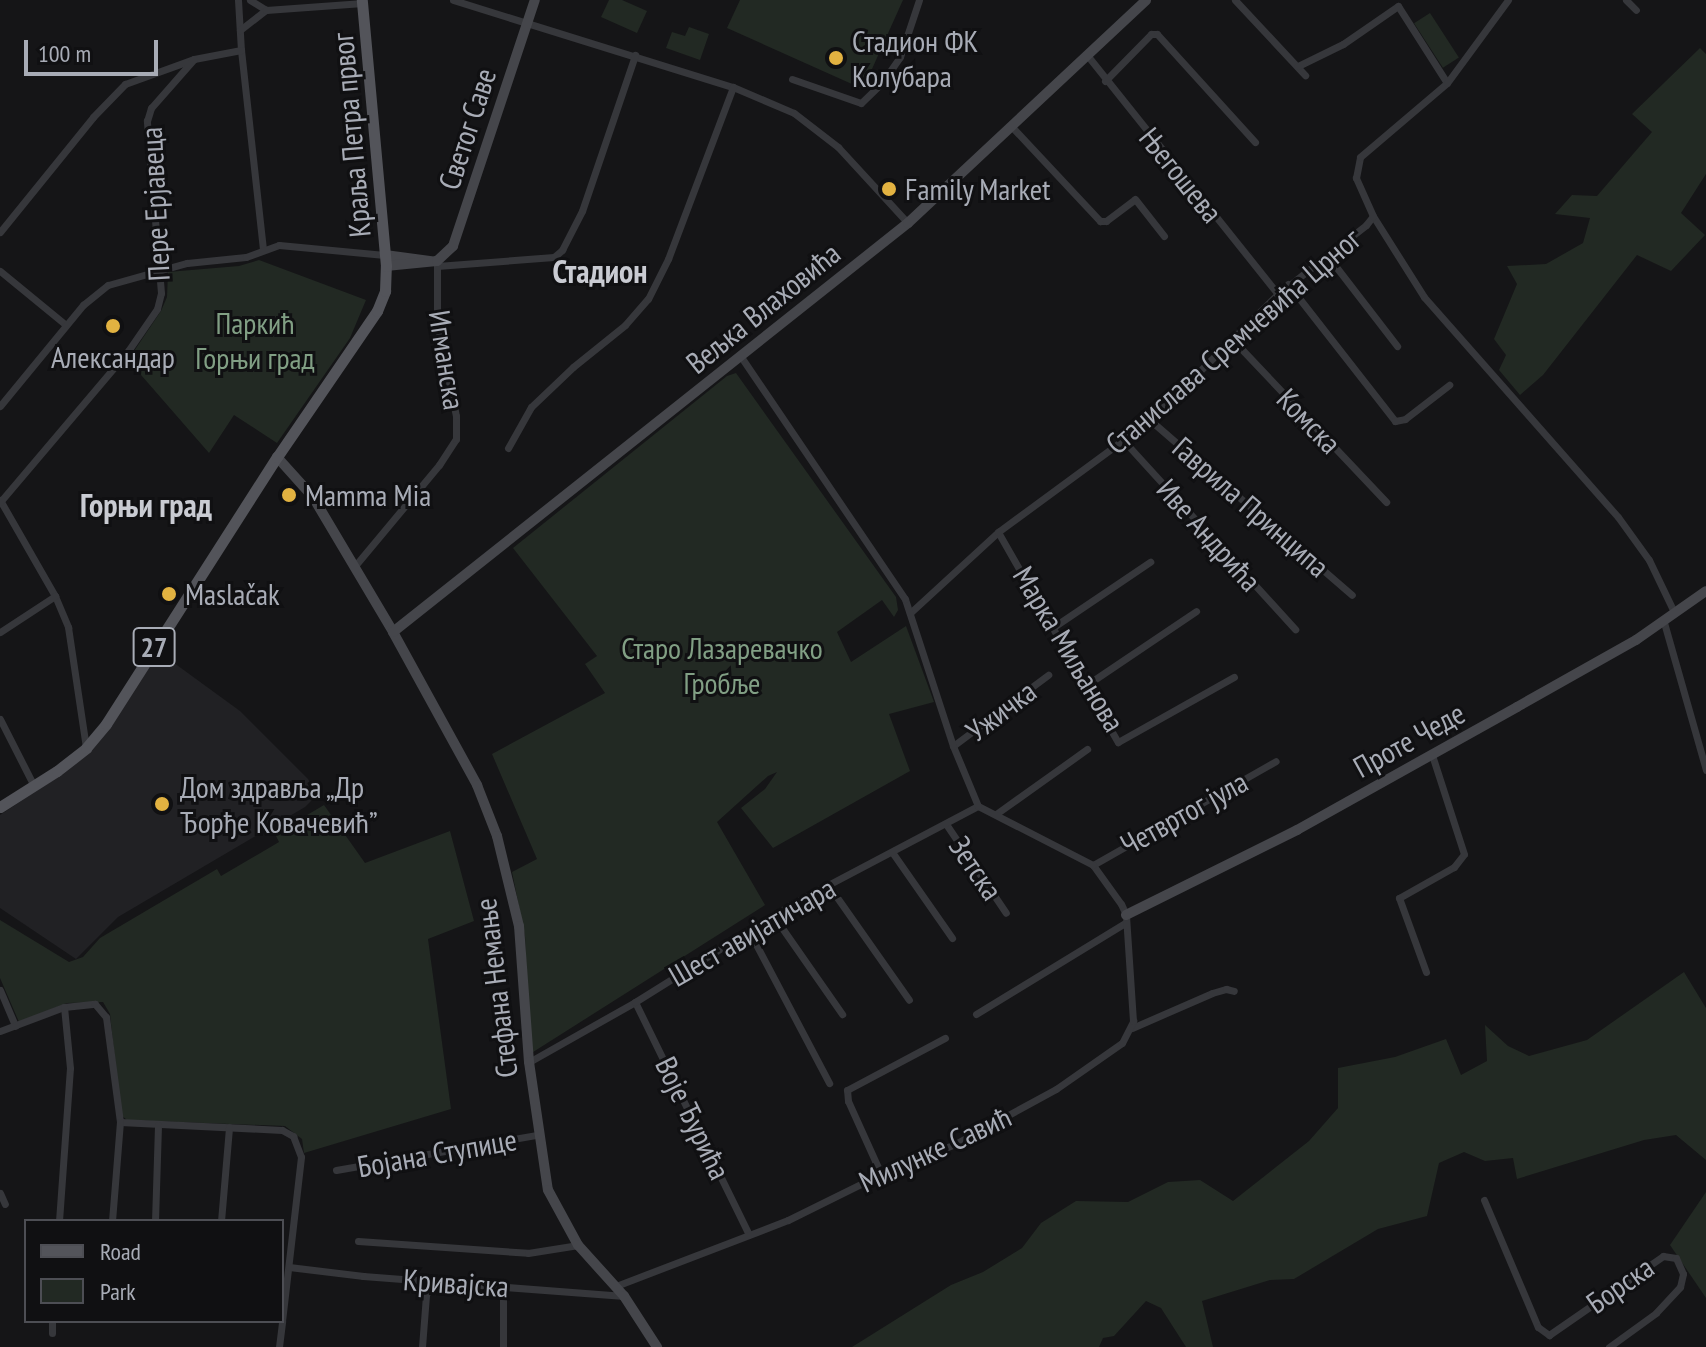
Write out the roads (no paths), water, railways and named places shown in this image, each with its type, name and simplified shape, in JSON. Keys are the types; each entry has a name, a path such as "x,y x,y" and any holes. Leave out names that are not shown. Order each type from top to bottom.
{"main road":[{"name":"Краља Петра првог","path":"363,2 386,261"},
{"name":"27","path":"0,807 86,748 106,724 277,457 377,311 385,291 386,261"}],"street":[{"path":"238,0 263,249"},
{"path":"250,0 266,10"},
{"path":"453,0 733,87 794,113 819,131 908,223"},
{"name":"Светог Саве","path":"435,263 448,254 458,235 535,0"},
{"path":"792,79 861,103 881,84 900,57 919,0"},
{"name":"Вељка Влаховића","path":"393,632 908,223 1146,0"},
{"path":"1235,0 1305,75"},
{"path":"1298,66 1343,44 1407,0"},
{"name":"Станислава Сремчевића Црног","path":"910,613 998,532 1150,420 1288,284 1366,225 1373,216 1356,178 1360,157 1447,83 1508,0"},
{"path":"1626,0 1636,10"},
{"path":"240,30 266,10 363,2"},
{"path":"1398,6 1447,83"},
{"path":"1105,81 1151,34 1157,34 1255,142"},
{"path":"0,232 113,94 125,84 194,59 241,50"},
{"path":"0,406 66,325 108,285 187,263 238,259 263,249 289,245 386,261 435,263 554,257 562,250 582,211 635,55"},
{"name":"Његошева","path":"1087,55 1278,294"},
{"name":"Пере Ерјавеца","path":"0,501 150,323 161,293 147,121 151,108 194,59"},
{"path":"508,448 531,407 573,367 625,325 648,299 668,259 733,87"},
{"path":"1012,127 1100,221 1106,221 1135,199 1164,236"},
{"path":"1373,216 1424,297 1618,517 1649,560 1674,612"},
{"path":"1327,255 1397,346"},
{"name":"Игманска","path":"354,567 439,465 456,439 456,416 437,323 435,263"},
{"path":"0,271 66,325"},
{"path":"1288,284 1395,421 1405,419 1449,385"},
{"name":"Комска","path":"1233,340 1386,502"},
{"path":"741,357 905,599 953,746 978,806 1093,865 1108,881 1125,919 1132,1028 1212,993 1226,989 1234,991"},
{"name":"Гаврила Принципа","path":"1150,420 1352,595"},
{"name":"Иве Андрића","path":"1123,440 1295,629"},
{"name":"Стефана Немање","path":"277,457 313,497 393,632 477,785 497,836 519,926 537,1135 548,1190 578,1245 620,1291 657,1347"},
{"path":"0,501 55,596 68,627 86,748"},
{"name":"Марка Миљанова","path":"998,532 1055,626 1118,742 1234,677"},
{"path":"1055,626 1150,562"},
{"name":"Проте Чеде","path":"1125,919 1297,830 1636,640 1706,591"},
{"path":"0,632 55,596"},
{"path":"1085,686 1196,611"},
{"path":"1663,619 1706,770"},
{"name":"Ужичка","path":"953,746 1048,675"},
{"path":"0,719 34,786"},
{"path":"996,814 1087,749"},
{"path":"1426,972 1399,898 1454,867 1464,854 1432,755"},
{"name":"Четвртог јула","path":"1093,865 1276,761"},
{"name":"Шест авијатичара","path":"529,1062 635,1002 773,915 978,806"},
{"name":"Зетска","path":"946,824 1006,913"},
{"path":"892,852 952,938"},
{"path":"829,886 909,1000"},
{"path":"773,915 842,1014"},
{"path":"976,1014 1125,919"},
{"path":"749,931 807,1036 816,1064 829,1083"},
{"path":"0,990 15,1026"},
{"name":"Воје Ђурића","path":"635,1002 749,1235"},
{"path":"0,1031 64,1007 95,1004 103,1009 120,1122 112,1219"},
{"path":"59,1219 70,1068 64,1007"},
{"name":"Милунке Савић","path":"620,1291 955,1144 1032,1103 1122,1043 1132,1028"},
{"path":"881,1174 848,1101 847,1090 945,1038"},
{"path":"120,1122 282,1130 299,1143 301,1157 284,1306"},
{"path":"155,1219 158,1125"},
{"path":"221,1219 229,1127"},
{"name":"Бојана Ступице","path":"336,1170 537,1135"},
{"path":"0,1193 5,1204"},
{"name":"Борска","path":"1484,1200 1538,1327 1549,1335 1663,1256 1676,1258 1683,1274 1680,1287 1656,1313 1609,1347"},
{"path":"358,1241 528,1253 578,1245"},
{"name":"Кривајска","path":"289,1267 432,1282 620,1291"},
{"path":"422,1347 426,1295 432,1282"},
{"path":"503,1287 503,1347"},
{"path":"52,1323 52,1333"},
{"path":"279,1347 282,1323"}],"place":[{"name":"Стадион ФК Колубара","path":"836,58"},
{"name":"Family Market","path":"889,189"},
{"name":"Александар","path":"113,326"},
{"name":"Mamma Mia","path":"289,495"},
{"name":"Maslačak","path":"169,594"},
{"name":"Дом здравља „Др Ђорђе Ковачевић”","path":"162,804"}],"district":[{"name":"Стадион","path":"600,271"},
{"name":"Горњи град","path":"146,505"}],"park label":[{"name":"Паркић Горњи град","path":"255,340"},
{"name":"Старо Лазаревачко Гробље","path":"722,665"}]}
